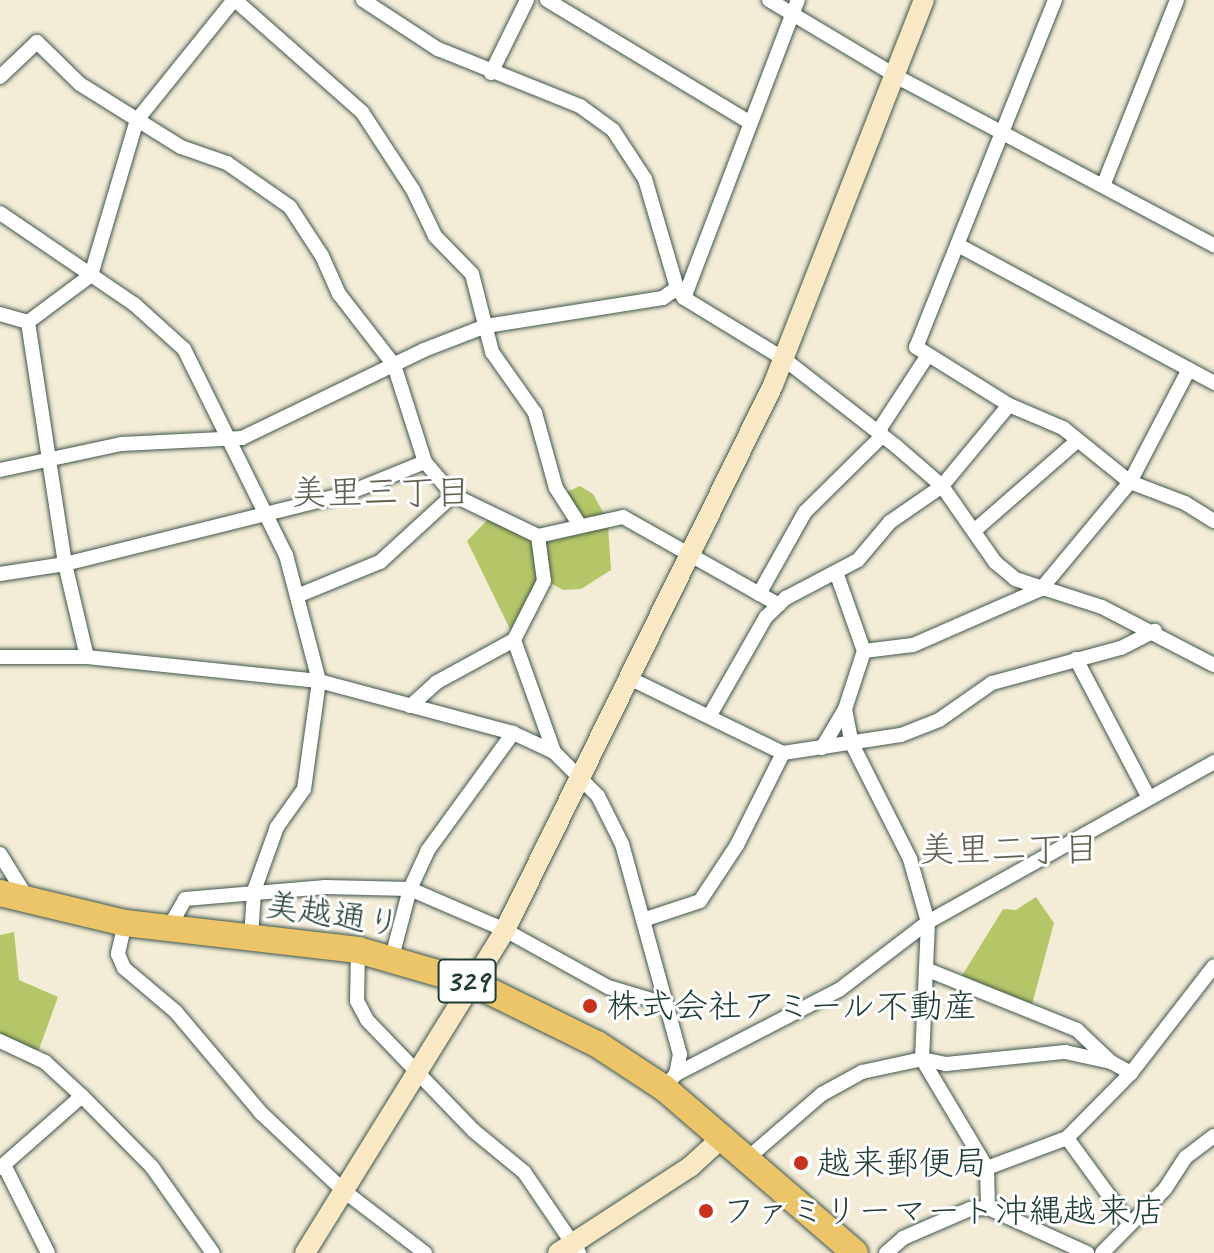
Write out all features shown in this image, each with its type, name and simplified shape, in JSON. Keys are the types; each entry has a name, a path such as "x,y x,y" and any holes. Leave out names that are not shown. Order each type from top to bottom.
{"highway":[{"name":"美越通り","path":"0,893 125,923 358,950 392,957 475,984 670,1081 724,1136 855,1253"}],"street":[{"path":"28,322 91,275 137,120 235,0 362,112 413,190 435,236 472,274 492,352 535,413 556,488 579,524"},
{"path":"363,0 438,49 491,73 580,106 631,151 664,230 681,293 784,359 942,486 995,562 1015,579 1102,607 1155,631 1214,665"},
{"path":"491,73 527,0"},
{"path":"547,0 749,122"},
{"path":"769,0 796,7 895,76 1214,245"},
{"path":"305,1253 475,984 505,930 784,359 924,0"},
{"path":"1055,0 916,347 1009,405 1063,428 1130,482 1185,503 1214,521"},
{"path":"1103,186 1177,0"},
{"path":"681,293 796,7"},
{"path":"0,77 37,42 80,84 181,147 227,163 290,207 322,256 339,294 394,365 425,462 453,495 538,536 579,524 623,517 691,551 779,605"},
{"path":"0,213 134,304 184,349 286,555 319,681 304,789 277,827 254,891 251,938"},
{"path":"958,245 1214,383"},
{"path":"0,470 121,444 231,441 486,326 681,293"},
{"path":"0,314 28,322"},
{"path":"28,322 47,462 65,564 87,657"},
{"path":"759,594 805,512 880,438 881,427 928,355"},
{"path":"864,651 913,645 1041,589 1130,482 1189,369"},
{"path":"710,715 766,617 779,605 858,560 890,522 942,486 1009,405"},
{"path":"975,530 1077,441"},
{"path":"0,574 65,564 346,494 425,462"},
{"path":"297,596 380,562 453,495"},
{"path":"410,706 437,682 514,640 544,581 538,536"},
{"path":"822,748 845,709 864,651 836,572"},
{"path":"627,677 783,753 901,735 939,720 992,683 1121,648 1155,631"},
{"path":"514,640 554,752"},
{"path":"0,657 87,657 319,681 513,733 554,752 579,774 613,819 643,920 662,1003 680,1054 670,1081"},
{"path":"1076,659 1149,798"},
{"path":"845,709 852,744 910,859 928,922 922,1059 987,1168 988,1208"},
{"path":"392,957 410,889 428,850 513,733"},
{"path":"643,920 700,901 737,845 783,753"},
{"path":"670,1081 839,990 928,922 1214,762"},
{"path":"0,854 29,902"},
{"path":"168,929 185,899 254,891 410,889 505,930 608,987 662,1003"},
{"path":"125,923 118,954 124,968 176,1012 261,1113 344,1191 425,1253"},
{"path":"358,950 357,1001 383,1041 524,1172 571,1250 690,1167 724,1136"},
{"path":"987,1168 1067,1138 1131,1073 1214,966"},
{"path":"928,970 1077,1030 1111,1062 1131,1073"},
{"path":"0,1041 45,1062 82,1096 152,1167 213,1253"},
{"path":"749,1157 822,1094 862,1072 922,1059 946,1064 1065,1052 1111,1062"},
{"path":"48,1253 2,1168 82,1096"},
{"path":"1102,1253 1165,1189 1186,1157 1214,1136"},
{"path":"1067,1138 1129,1223"},
{"path":"886,1253 903,1238 970,1209 988,1208 1087,1253"}],"green space":[{"path":"580,486 593,494 604,514 581,518 567,492"},
{"path":"496,511 533,539 539,581 511,631 467,541"},
{"path":"608,526 611,570 581,589 563,590 549,582 545,543"},
{"path":"1036,897 1054,923 1031,1008 960,979 1003,909 1016,910"},
{"path":"14,932 19,980 58,997 38,1052 0,1036 0,935"}],"place":[{"name":"株式会社アミール不動産","path":"590,1006"},
{"name":"越来郵便局","path":"801,1163"},
{"name":"ファミリーマート沖縄越来店","path":"706,1211"}],"district":[{"name":"美里三丁目","path":"381,493"},
{"name":"美里二丁目","path":"1009,850"}]}
